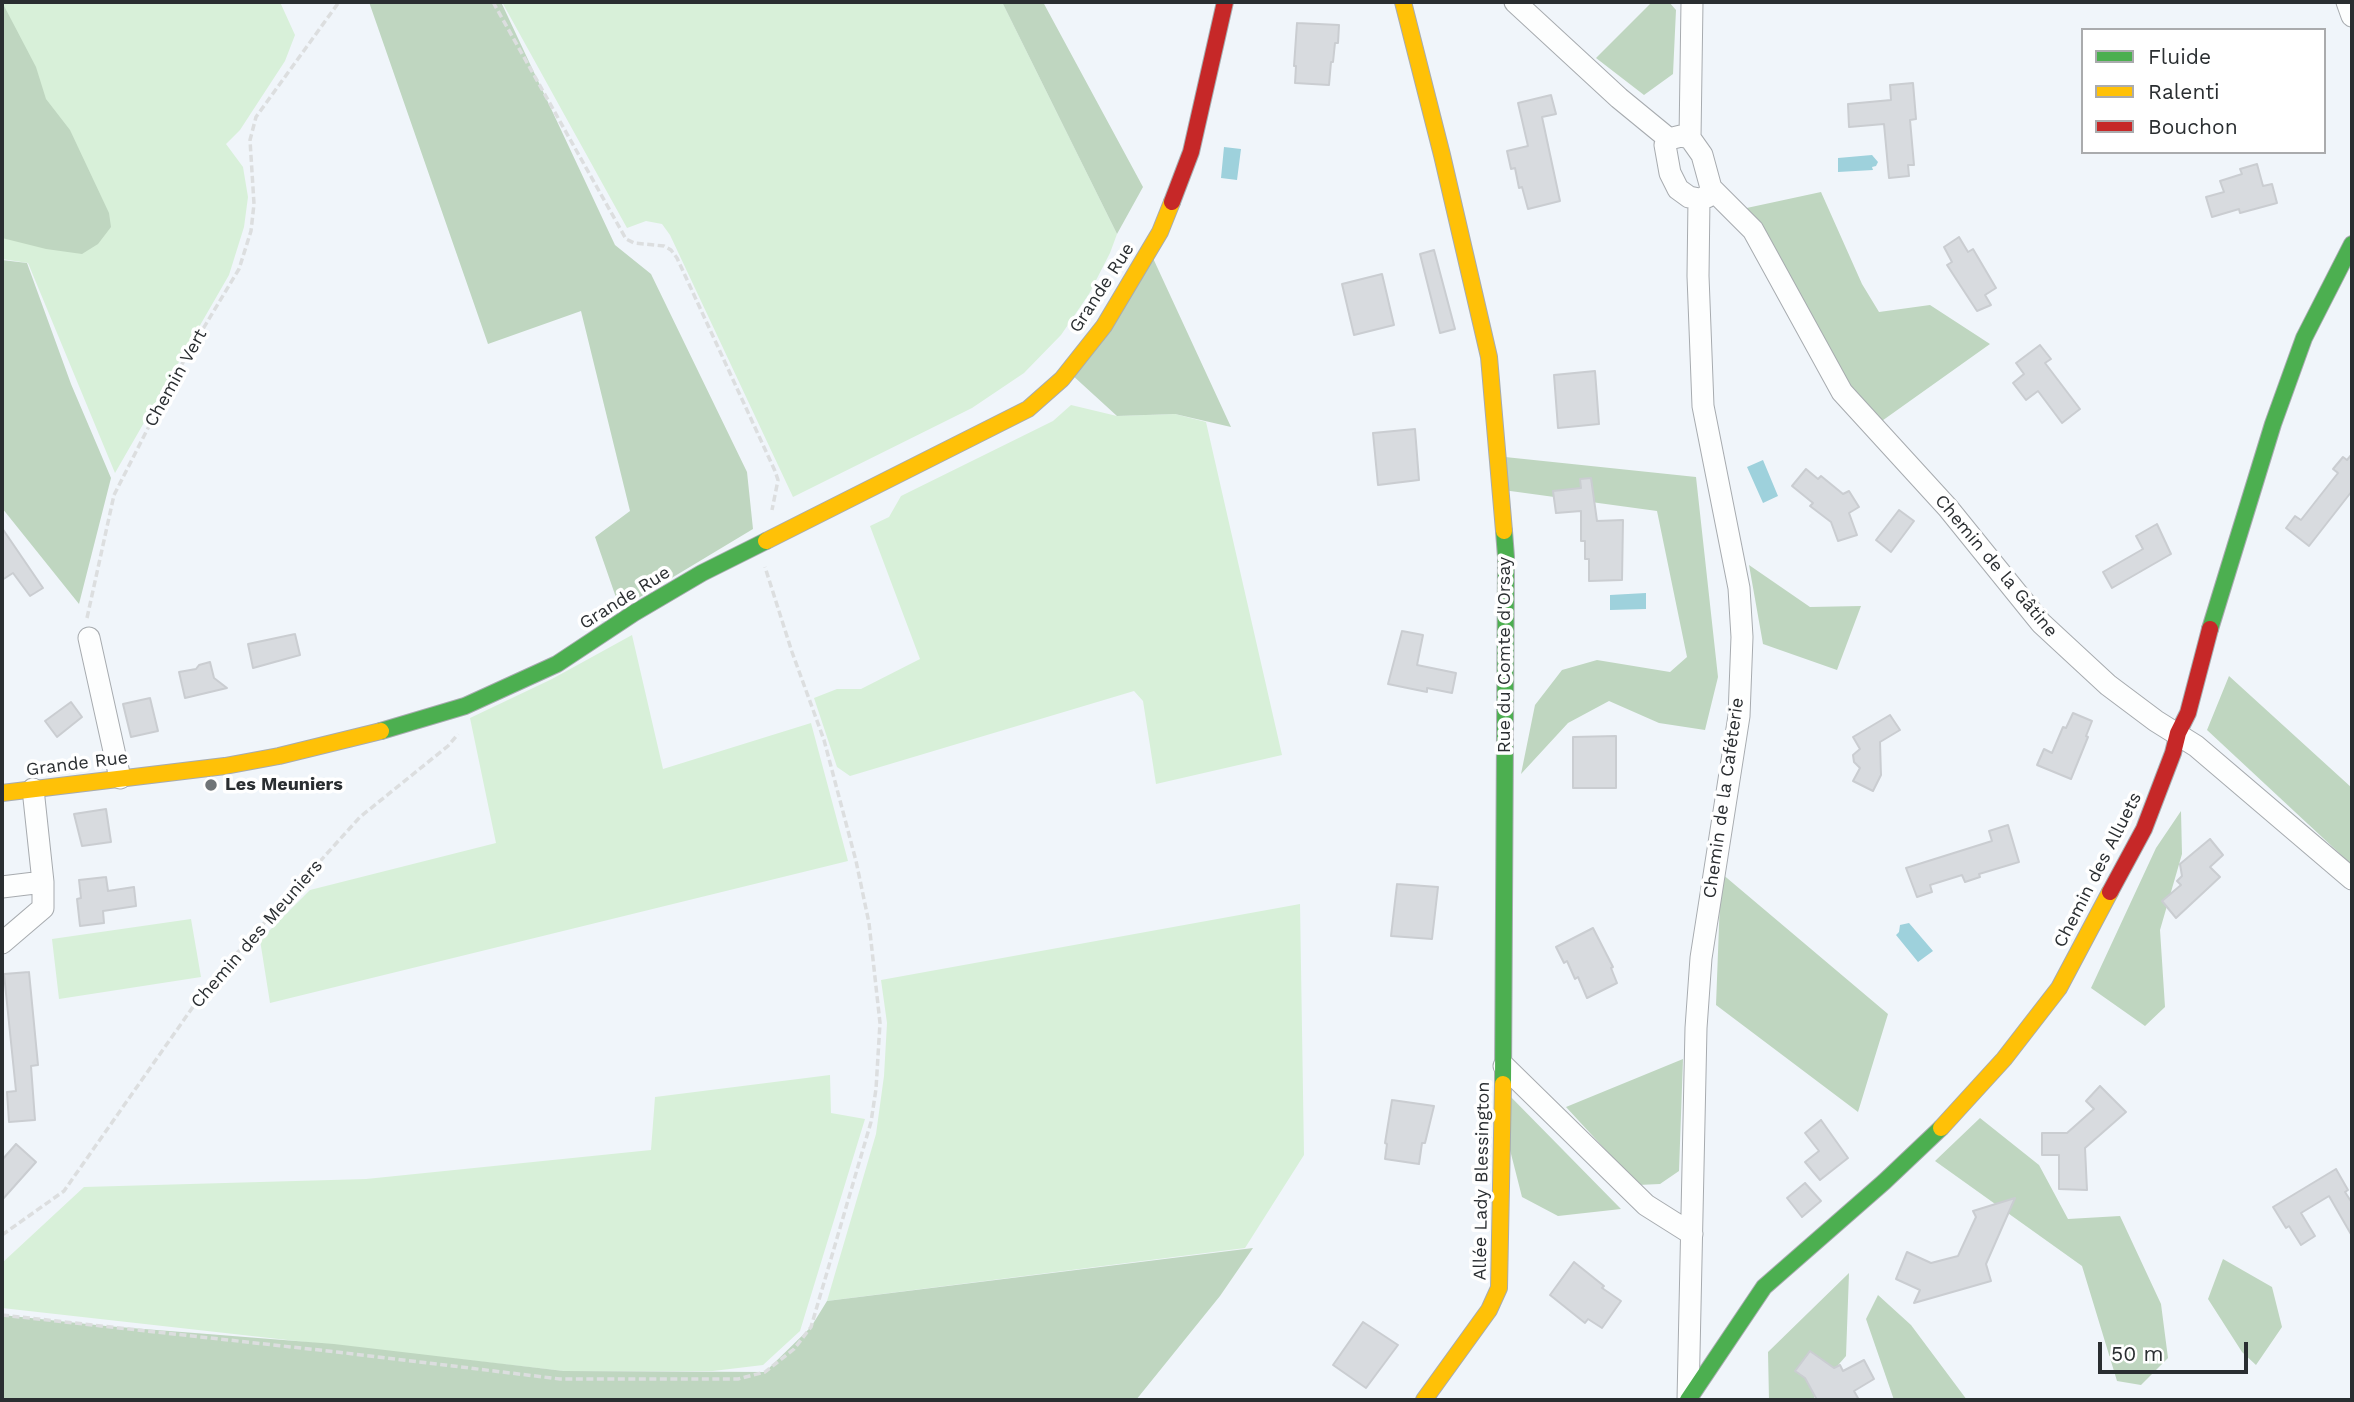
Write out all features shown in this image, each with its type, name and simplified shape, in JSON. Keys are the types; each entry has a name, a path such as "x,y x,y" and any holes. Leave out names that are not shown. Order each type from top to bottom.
{"street":[{"name":"Grande Rue","path":"2,793 225,766 293,753 399,727 465,706 556,664 702,573 1028,409 1062,379 1104,326 1160,232 1191,152 1225,2"},
{"name":"Rue du Comte d'Orsay","path":"1403,2 1489,357 1506,558 1504,1066"},
{"path":"1515,2 1619,98 1702,155 1705,194"},
{"name":"Chemin de la Gâtine","path":"1692,2 1679,139 1665,145 1666,158 1678,189 1689,197 1705,194 1753,230 1842,392 1948,508 2041,623 2108,685 2156,721 2178,733 2352,879"},
{"path":"2347,2 2352,16"},
{"name":"Chemin de la Caféterie","path":"1688,1400 1696,1028 1701,958 1739,716 1742,637 1739,588 1703,406 1700,359 1705,194"},
{"name":"Chemin des Alluets","path":"1688,1400 1764,1287 1884,1182 1957,1112 2004,1059 2059,988 2144,829 2178,733 2188,713 2210,630 2273,424 2304,338 2350,252"},
{"path":"89,638 120,778"},
{"path":"2,943 43,908 43,881 33,789"},
{"path":"2,887 43,881"},
{"path":"1504,1066 1646,1205 1692,1234"},
{"name":"Allée Lady Blessington","path":"1424,1400 1489,1310 1499,1288 1504,1066"}],"path":[{"name":"Chemin Vert","path":"89,638 86,615 114,495 173,379 239,269 251,231 254,204 250,140 256,117 339,2"},
{"path":"494,2 626,239 634,243 664,246 677,258 775,471 778,480 771,513"},
{"path":"2,1315 560,1379 737,1379 765,1372 794,1349 811,1327 868,1132 876,1089 880,1023 864,895 846,821 824,740 792,653 758,544"},
{"name":"Chemin des Meuniers","path":"2,1235 64,1191 209,984 360,817 448,746 461,730 465,706"}],"green space":[{"path":"2,2 280,2 295,35 285,61 240,130 226,144 243,167 248,197 244,227 229,275 115,473 28,263 2,259"},
{"path":"2,2 36,67 46,99 70,130 109,213 111,227 98,244 82,254 46,249 2,238"},
{"path":"369,2 501,2 615,245 651,274 747,472 753,529 620,609 595,537 630,511 581,311 488,344"},
{"path":"502,2 1002,2 1117,234 1110,253 1089,294 1061,335 1024,373 972,408 793,497 670,235 662,224 646,221 627,228"},
{"path":"1002,2 1043,2 1143,187 1117,234"},
{"path":"1652,2 1669,2 1676,10 1673,74 1644,95 1596,58"},
{"path":"1821,192 1862,284 1879,312 1930,305 1990,344 1872,428 1742,209"},
{"path":"1152,256 1231,427 1175,414 1117,416 1071,374"},
{"path":"2,260 27,263 71,384 111,478 79,604 2,508"},
{"path":"1071,405 1117,416 1175,414 1206,422 1282,755 1156,784 1143,701 1134,691 850,776 837,767 814,698 837,689 861,689 920,659 870,526 889,517 901,496 1053,421"},
{"path":"1505,457 1696,477 1718,677 1705,730 1659,723 1609,701 1568,723 1521,774 1535,705 1562,670 1597,660 1670,672 1687,657 1657,511 1503,490"},
{"path":"1749,565 1810,607 1861,606 1837,670 1763,644"},
{"path":"632,635 663,769 811,723 848,861 270,1003 260,940 310,890 496,843 470,718 552,679"},
{"path":"2229,676 2352,788 2352,865 2207,730"},
{"path":"2181,811 2182,854 2160,930 2165,1007 2145,1026 2091,988 2156,848"},
{"path":"1721,873 1888,1014 1858,1112 1716,1005"},
{"path":"1300,904 1304,1155 1245,1248 827,1301 876,1134 884,1076 887,1023 881,980"},
{"path":"191,919 201,977 59,999 52,939"},
{"path":"1683,1059 1679,1171 1660,1184 1638,1185 1566,1107"},
{"path":"830,1075 831,1113 865,1119 800,1331 763,1365 713,1371 564,1371 2,1308 2,1263 84,1187 366,1179 651,1150 655,1097"},
{"path":"1507,1093 1621,1209 1558,1216 1522,1197 1509,1146"},
{"path":"1980,1118 2039,1165 2068,1219 2120,1216 2161,1304 2168,1358 2141,1385 2117,1381 2082,1266 1935,1161"},
{"path":"1253,1248 1220,1296 1136,1400 2,1400 2,1315 334,1344 564,1371 765,1372 811,1327 827,1301"},
{"path":"2223,1259 2272,1287 2282,1327 2256,1365 2242,1352 2208,1299"},
{"path":"1849,1273 1846,1356 1820,1386 1813,1400 1769,1400 1768,1352"},
{"path":"1878,1295 1911,1325 1967,1400 1894,1400 1866,1319"}],"water":[{"path":"1224,147 1241,149 1237,180 1221,178"},
{"path":"1872,155 1878,162 1872,167 1873,170 1838,172 1838,158"},
{"path":"1763,460 1778,496 1763,503 1747,467"},
{"path":"1646,593 1646,609 1610,610 1610,595"},
{"path":"1909,923 1933,951 1918,962 1896,935 1900,925"}],"building":[{"path":"1297,23 1339,25 1329,85 1295,83"},
{"path":"1913,83 1916,119 1910,120 1914,165 1908,165 1909,176 1889,178 1884,124 1849,127 1848,104 1891,100 1890,85"},
{"path":"1551,95 1556,114 1542,117 1560,201 1528,209 1522,187 1519,188 1515,168 1511,169 1507,151 1528,146 1518,103"},
{"path":"2257,164 2263,186 2272,184 2277,203 2240,213 2239,209 2212,217 2206,197 2224,192 2220,181 2242,174 2240,169"},
{"path":"1959,237 1968,252 1973,249 1996,288 1985,295 1991,305 1977,311 1947,265 1952,262 1944,247"},
{"path":"1434,250 1455,329 1440,333 1420,254"},
{"path":"1382,274 1394,325 1354,335 1342,284"},
{"path":"2040,345 2051,359 2045,363 2080,409 2062,423 2038,391 2026,400 2013,383 2024,374 2016,363"},
{"path":"1595,371 1599,424 1558,428 1554,375"},
{"path":"1415,429 1419,480 1378,485 1373,433"},
{"path":"2352,454 2352,491 2309,546 2286,528 2295,516 2301,520 2338,473 2333,469 2343,457 2347,460"},
{"path":"1806,469 1818,479 1821,476 1843,494 1849,491 1859,507 1849,513 1857,535 1838,541 1831,522 1810,506 1813,503 1792,486"},
{"path":"1591,478 1597,521 1623,520 1622,580 1589,581 1589,559 1585,559 1585,541 1581,541 1581,511 1556,513 1553,491 1581,488 1580,479"},
{"path":"1899,510 1914,521 1891,552 1876,540"},
{"path":"2157,524 2171,554 2112,588 2103,572 2143,549 2136,536"},
{"path":"2,528 43,588 30,596 13,573 2,580"},
{"path":"1402,631 1423,635 1417,665 1456,673 1452,693 1427,688 1427,692 1388,684"},
{"path":"295,634 300,655 253,668 248,644"},
{"path":"210,662 214,678 227,688 185,698 179,672 196,669 199,665"},
{"path":"150,698 158,731 131,737 123,704"},
{"path":"71,702 82,717 57,737 45,721"},
{"path":"2073,713 2092,721 2071,779 2037,765 2044,749 2052,753 2063,727 2066,728"},
{"path":"1890,715 1900,730 1880,742 1881,775 1873,791 1853,781 1860,768 1854,762 1853,755 1860,749 1853,737"},
{"path":"1616,736 1616,788 1573,788 1573,737"},
{"path":"106,809 111,842 82,846 74,814"},
{"path":"2008,825 2019,862 1979,874 1980,877 1965,882 1962,875 1930,885 1932,892 1917,897 1906,868 1992,841 1989,831"},
{"path":"2210,839 2223,855 2210,867 2220,877 2176,918 2162,901 2181,885 2177,881 2182,876 2180,864"},
{"path":"106,877 108,891 134,887 136,906 103,911 104,923 80,926 77,899 81,898 79,880"},
{"path":"1397,884 1438,887 1432,939 1391,936"},
{"path":"1593,928 1613,967 1611,968 1617,983 1587,998 1578,977 1575,979 1567,961 1564,963 1556,947"},
{"path":"29,972 38,1065 31,1066 35,1120 9,1122 7,1092 16,1091 4,974"},
{"path":"2100,1086 2126,1112 2085,1148 2087,1190 2059,1189 2059,1155 2042,1155 2042,1133 2067,1133 2094,1109 2086,1101"},
{"path":"1392,1100 1434,1106 1425,1143 1422,1143 1419,1164 1385,1159"},
{"path":"1821,1120 1848,1158 1820,1180 1805,1162 1819,1151 1805,1133"},
{"path":"16,1144 36,1162 2,1200 2,1160"},
{"path":"2336,1169 2352,1203 2352,1236 2329,1196 2301,1213 2315,1236 2301,1245 2273,1207"},
{"path":"1805,1183 1821,1201 1802,1217 1787,1198"},
{"path":"2015,1198 1986,1264 1991,1281 1914,1303 1920,1290 1896,1279 1907,1252 1931,1263 1958,1256 1976,1217 1973,1211"},
{"path":"1574,1262 1604,1286 1602,1288 1621,1301 1602,1328 1588,1319 1585,1323 1550,1295"},
{"path":"1363,1322 1398,1345 1366,1388 1333,1365"},
{"path":"1810,1351 1834,1368 1840,1365 1843,1371 1864,1360 1874,1379 1854,1391 1859,1400 1817,1400 1805,1378 1795,1371"}],"traffic: fast":[{"path":"2210,629 2273,424 2304,338 2352,244"},
{"path":"1503,1084 1504,531"},
{"path":"381,731 465,706 557,664 634,613 702,573 766,541"},
{"path":"1688,1400 1764,1287 1941,1128"}],"traffic: slow":[{"path":"1403,2 1489,357 1504,531"},
{"path":"766,541 1028,409 1062,379 1104,326 1160,232 1172,202"},
{"path":"2,793 225,766 381,731"},
{"path":"1941,1128 2004,1059 2059,988 2110,892"},
{"path":"1424,1400 1489,1310 1499,1288 1503,1084"}],"traffic: jam":[{"path":"1172,202 1191,152 1225,2"},
{"path":"2110,892 2144,829 2173,753 2178,733 2188,713 2210,629"}],"place":[{"name":"Les Meuniers","path":"211,785"}]}
